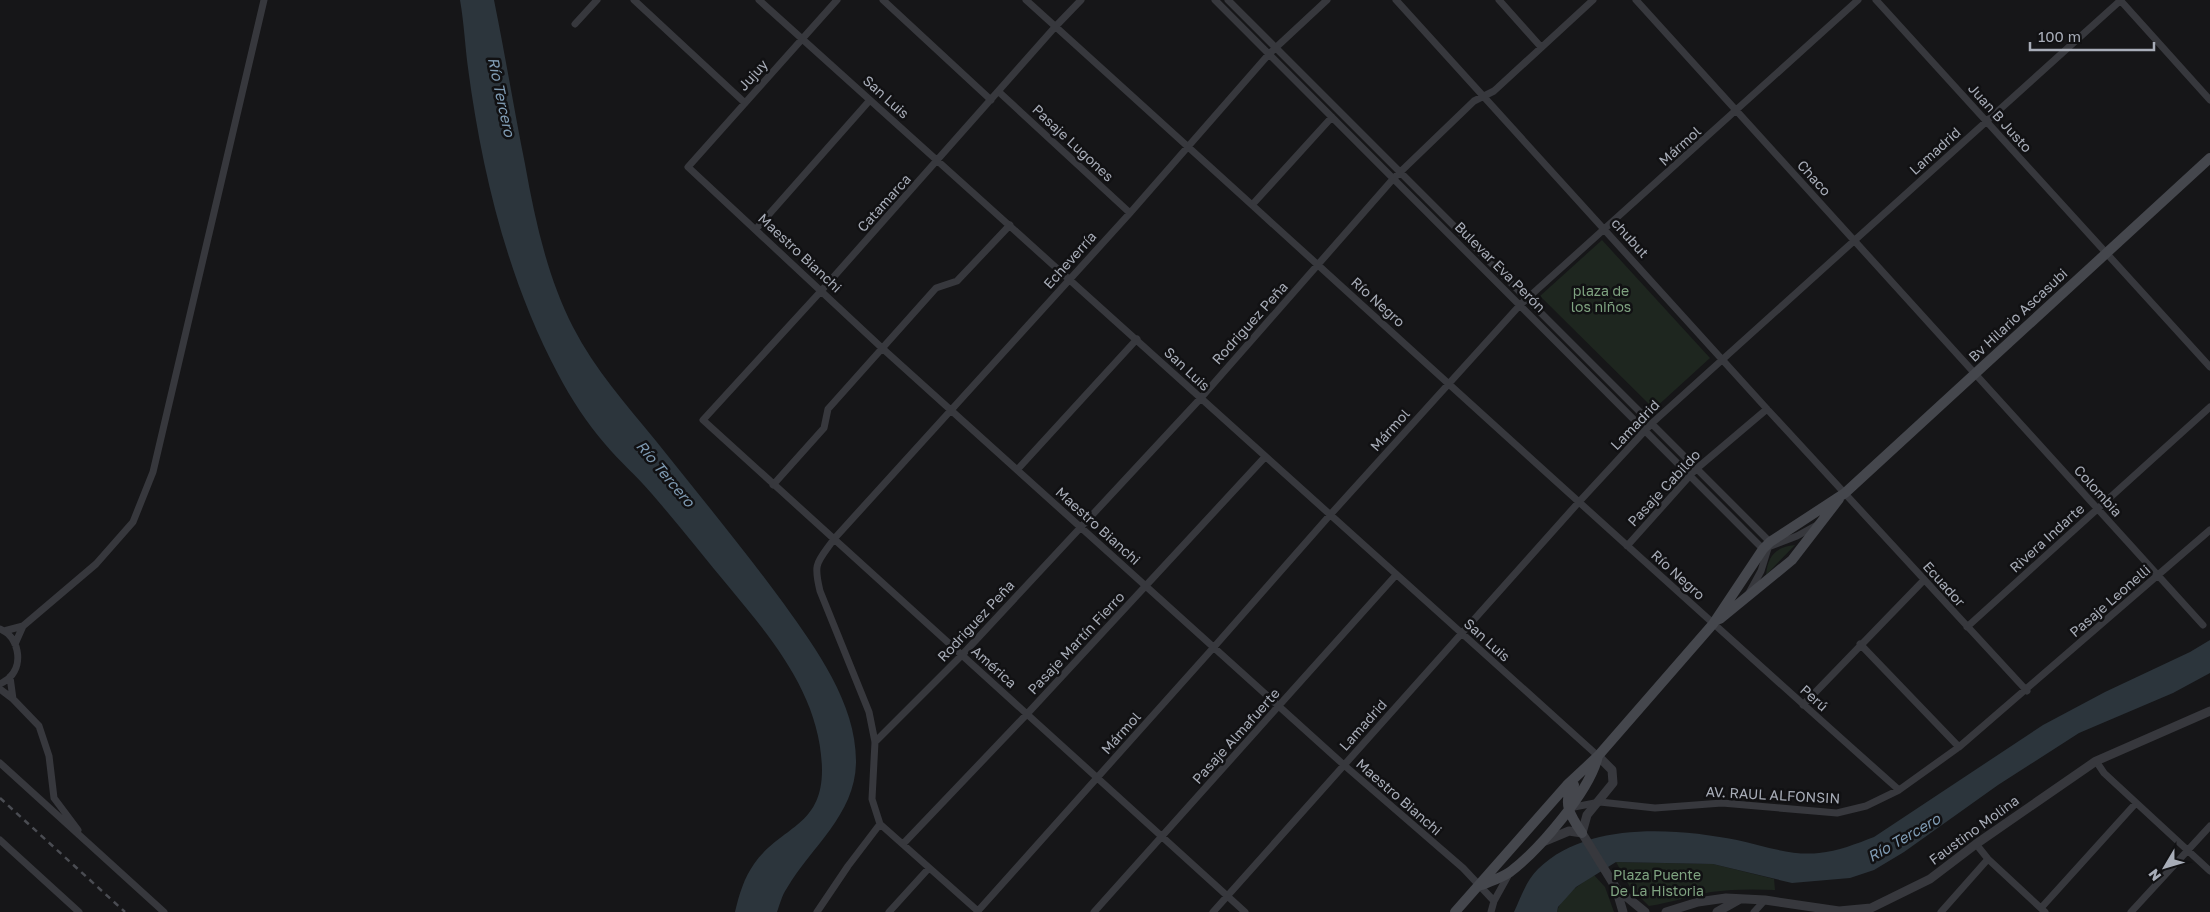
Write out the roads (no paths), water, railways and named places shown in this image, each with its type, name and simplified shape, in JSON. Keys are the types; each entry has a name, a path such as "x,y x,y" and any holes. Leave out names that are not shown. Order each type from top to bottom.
{"main road":[{"name":"Bv Hilario Ascasubi","path":"1845,493 2210,158"},
{"path":"1713,624 1792,560 1845,493"},
{"path":"1456,912 1583,769 1598,756 1713,624 1767,546 1845,493"},
{"path":"1480,886 1510,872 1539,844 1569,808 1590,778 1598,756"},
{"path":"1582,833 1572,818 1568,795 1579,779 1583,769"}],"street":[{"path":"15,644 24,626 96,564 133,522 153,472 264,0"},
{"path":"575,24 597,0"},
{"path":"634,0 745,103"},
{"name":"San Luis","path":"760,0 1137,339 1200,399 1598,756"},
{"name":"Jujuy","path":"688,167 837,0"},
{"path":"883,0 991,100"},
{"name":"Río Negro","path":"1026,0 1713,624"},
{"name":"Catamarca","path":"703,420 1081,0"},
{"name":"Bulevar Eva Perón","path":"1215,0 1690,478 1767,546"},
{"name":"Bulevar Eva Perón","path":"1228,0 1651,424 1767,546"},
{"name":"Echeverría","path":"875,742 869,712 820,591 815,573 816,564 834,539 1130,213 1269,54 1327,0"},
{"name":"chubut","path":"1396,0 1845,493"},
{"path":"1499,0 1541,47"},
{"name":"Rodriguez Peña","path":"875,742 962,655 1200,399 1399,172 1474,101 1494,91 1593,0"},
{"name":"Chaco","path":"1636,0 1975,374"},
{"name":"Mármol","path":"978,912 1330,515 1520,305 1858,0"},
{"name":"Juan B Justo","path":"1876,0 2210,367"},
{"path":"2120,0 2210,100"},
{"name":"Lamadrid","path":"1213,912 1578,503 1651,424 2120,0"},
{"name":"Pasaje Lugones","path":"999,92 1130,213"},
{"path":"756,229 870,100"},
{"path":"1252,205 1332,117"},
{"name":"Maestro Bianchi","path":"688,167 882,348 1480,886 1494,901"},
{"path":"773,485 824,428 828,409 936,288 957,281 1010,225"},
{"path":"1018,470 1137,339"},
{"name":"Colombia","path":"1975,374 2203,625"},
{"name":"Rivera Indarte","path":"1967,627 2210,407"},
{"name":"Pasaje Cabildo","path":"1627,546 1696,470 1767,409"},
{"name":"América","path":"703,420 1245,912"},
{"name":"Pasaje Martín Fierro","path":"904,844 1265,457"},
{"name":"Ecuador","path":"1845,493 2027,691"},
{"path":"1745,600 1760,571 1767,546 1797,536 1821,523"},
{"name":"Pasaje Leonelli","path":"2027,691 2210,530"},
{"name":"Pasaje Almafuerte","path":"1094,912 1396,575"},
{"path":"1802,704 1924,580"},
{"name":"Perú","path":"1713,624 1899,790"},
{"path":"2,630 24,626"},
{"path":"0,684 10,677 16,667 18,655 15,644 2,630"},
{"path":"1860,644 1959,748"},
{"path":"10,677 13,699"},
{"path":"0,689 13,699 39,726 49,756 54,798 89,844"},
{"name":"AV. RAUL ALFONSIN","path":"1569,808 1600,802 1655,808 1722,803 1837,812 1866,806 1899,790 1959,748 2027,691"},
{"name":"Faustino Molina","path":"1666,912 1713,899 1740,898 1840,912 1871,908 1930,879 1976,844 2096,761 2210,711"},
{"path":"875,742 872,799 880,824 978,912"},
{"path":"1582,833 1587,815 1610,789 1614,777 1608,764 1598,756"},
{"path":"2096,761 2104,773 2210,871"},
{"path":"0,763 164,912"},
{"path":"1976,844 1988,859 2043,910 2136,803"},
{"path":"817,912 848,866 880,824"},
{"path":"2131,912 2210,826"},
{"path":"1539,844 1569,830 1582,833 1616,888 1623,912"},
{"path":"0,840 79,912"},
{"path":"1941,912 1988,859"},
{"path":"890,912 929,868"},
{"path":"1491,912 1494,901 1510,872"},
{"path":"1616,888 1645,912"},
{"path":"1717,912 1740,898"},
{"path":"1754,912 1765,900"}],"water":[{"name":"Río Tercero","path":"460,0 494,0 538,227 556,288 573,327 591,358 612,386 737,542 796,621 832,678 850,720 855,741 856,763 854,782 848,799 830,830 785,891 777,912 735,912 742,887 754,864 776,841 808,815 815,803 820,789 822,770 820,743 813,718 804,694 792,671 762,628 662,505 592,428 568,393 540,338 511,264 489,186 474,107"},
{"name":"Río Tercero","path":"2210,640 2210,673 2173,693 2079,733 1998,785 1904,852 1874,870 1850,878 1792,883 1713,864 1616,862 1576,887 1558,907 1557,912 1514,912 1527,884 1538,869 1558,853 1581,843 1606,836 1660,831 1687,833 1737,840 1788,852 1809,854 1854,845 1874,837 2043,725 2105,692 2190,652"}],"railway":[{"path":"0,798 125,912"}],"park label":[{"name":"plaza de los niños","path":"1601,300"},
{"name":"Plaza Puente De La Historia","path":"1657,884"}]}
